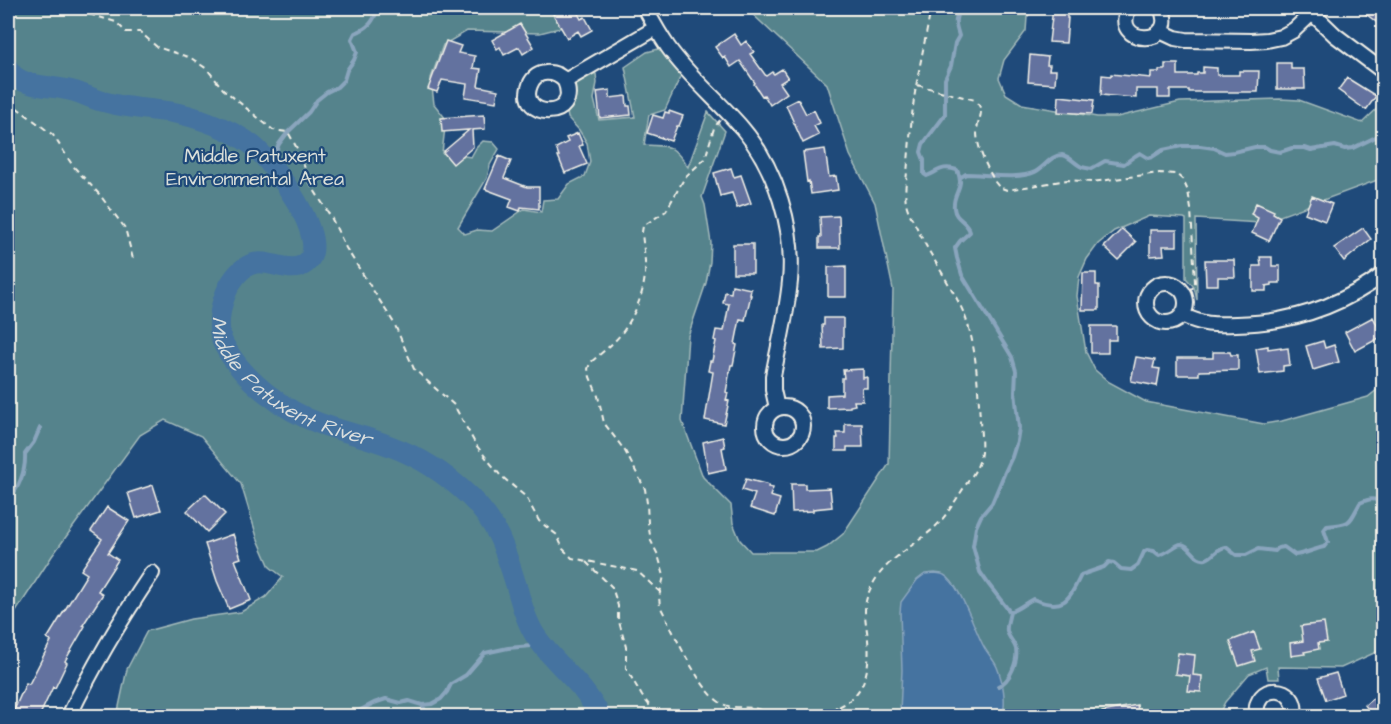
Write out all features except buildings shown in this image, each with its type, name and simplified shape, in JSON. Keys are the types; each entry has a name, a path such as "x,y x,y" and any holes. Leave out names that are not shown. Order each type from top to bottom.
{"street":[{"path":"645,8 676,57 751,140 764,160 780,197 785,218 790,280 773,376 777,408"},
{"path":"1129,8 1126,15 1128,29 1133,34 1145,38 1160,32 1164,21 1161,8"},
{"path":"1160,32 1175,38 1186,39 1267,40 1281,37 1294,30 1309,10 1343,42 1383,72"},
{"path":"565,81 656,28"},
{"path":"1182,315 1196,322 1212,325 1257,324 1294,318 1336,303 1383,274"},
{"path":"1164,283 1174,285 1184,293 1186,301 1182,315 1171,323 1159,322 1150,316 1146,297 1151,289 1164,283"},
{"path":"69,717 107,643 153,573"},
{"path":"1257,717 1258,701 1263,695 1275,691 1286,693 1291,697 1294,704 1294,717"}],"path":[{"path":"69,8 116,22 126,32 140,32 157,47 191,58 207,69 223,89 273,130 288,132 299,152 311,185 331,217 346,248 394,323 414,369 454,405 476,445 500,475 526,497 539,521 557,535 563,549 572,558 637,571 660,592"},
{"path":"809,717 854,697 861,687 869,648 865,620 868,592 885,567 945,518 981,458 976,369 966,320 961,305 927,249 906,204 911,120 929,8"},
{"path":"917,85 975,100 981,111 977,131 980,148 995,183 1007,190 1067,180 1092,182 1159,173 1176,174 1183,180 1191,208 1195,282 1194,287 1184,293"},
{"path":"8,101 53,135 73,166 99,194 125,228 133,259"},
{"path":"727,112 714,128 705,159 685,177 666,212 643,226 644,286 623,331 590,363 588,369 598,396 604,423 625,451 645,489 651,541 664,576 660,592 660,606 707,690 718,701 726,705 757,709 770,717"},
{"path":"585,561 612,586 626,647 626,668 642,696 658,717"},
{"path":"835,707 865,717"}],"green space":[{"name":"Middle Patuxent Environmental Area","path":"8,8 580,8 579,23 540,33 467,31 443,45 431,78 434,104 446,119 442,153 471,157 483,141 493,142 499,149 490,165 487,178 458,227 465,234 477,230 492,231 524,209 541,212 543,200 558,199 569,184 585,176 590,162 587,143 568,118 566,106 580,76 588,72 596,74 594,99 599,120 635,117 625,67 647,52 662,48 684,69 665,110 649,115 644,145 674,150 688,167 708,112 725,131 702,197 711,243 710,262 706,283 688,336 682,421 703,477 731,505 733,523 740,540 751,552 817,552 827,547 843,534 889,464 893,289 875,203 850,155 827,84 746,8 1035,8 1027,17 1026,31 1004,60 999,78 1006,94 1022,104 1097,117 1117,117 1180,102 1280,99 1299,100 1362,123 1383,103 1383,178 1261,223 1196,219 1197,300 1194,287 1186,278 1186,219 1149,216 1114,231 1098,244 1087,259 1079,277 1077,296 1086,352 1095,370 1109,382 1146,402 1264,424 1368,397 1383,385 1383,649 1341,668 1278,667 1279,679 1268,679 1266,667 1249,674 1225,702 1218,716 117,716 127,669 147,631 191,619 241,612 266,597 283,577 270,567 257,537 241,484 201,436 165,420 140,435 52,556 8,624"}],"water":[{"path":"925,574 944,575 956,587 984,647 997,667 1003,691 1003,716 899,716 902,670 901,602 917,580"}],"waterway":[{"path":"271,163 279,144 288,132 309,112 317,100 344,80 357,52 352,39 355,33 370,24 378,8"},
{"path":"960,8 956,22 959,36 945,79 945,115 923,144 921,152 924,160 924,174 927,176 945,168 957,170 960,181 954,208 956,215 970,232 955,248 957,258 962,275 1012,357 1016,371 1015,392 1019,428 1017,441 992,503 981,516 976,527 973,546 980,572 1010,612 1007,631 1016,649 1016,659 1009,676 998,686"},
{"name":"Middle Patuxent River","path":"8,68 14,76 27,83 66,89 113,104 170,112 202,120 252,145 273,167 297,202 306,220 312,238 312,252 306,263 300,267 266,263 252,264 235,277 221,311 219,324 224,345 253,382 279,403 321,424 412,455 442,473 469,496 487,517 500,539 524,612 535,635 582,689 601,716"},
{"path":"961,177 966,174 1020,176 1035,172 1055,157 1062,155 1082,167 1091,169 1105,161 1124,164 1140,153 1148,158 1163,150 1182,146 1214,148 1225,153 1255,147 1265,147 1280,152 1292,148 1311,150 1335,146 1345,149 1353,148 1384,133"},
{"path":"8,501 21,479 25,454 40,428"},
{"path":"1010,612 1033,599 1051,604 1063,602 1068,598 1081,575 1104,567 1109,562 1121,569 1131,570 1138,565 1147,550 1159,555 1181,544 1202,559 1209,558 1226,547 1236,555 1246,555 1258,549 1275,551 1284,547 1295,555 1302,554 1324,547 1328,542 1324,530 1327,526 1349,521 1360,503 1372,499 1384,503"},
{"path":"316,716 351,715 386,699 401,703 409,701 422,705 432,704 441,699 451,684 466,675 485,653 508,648 543,645"},
{"path":"422,705 426,716"}]}
